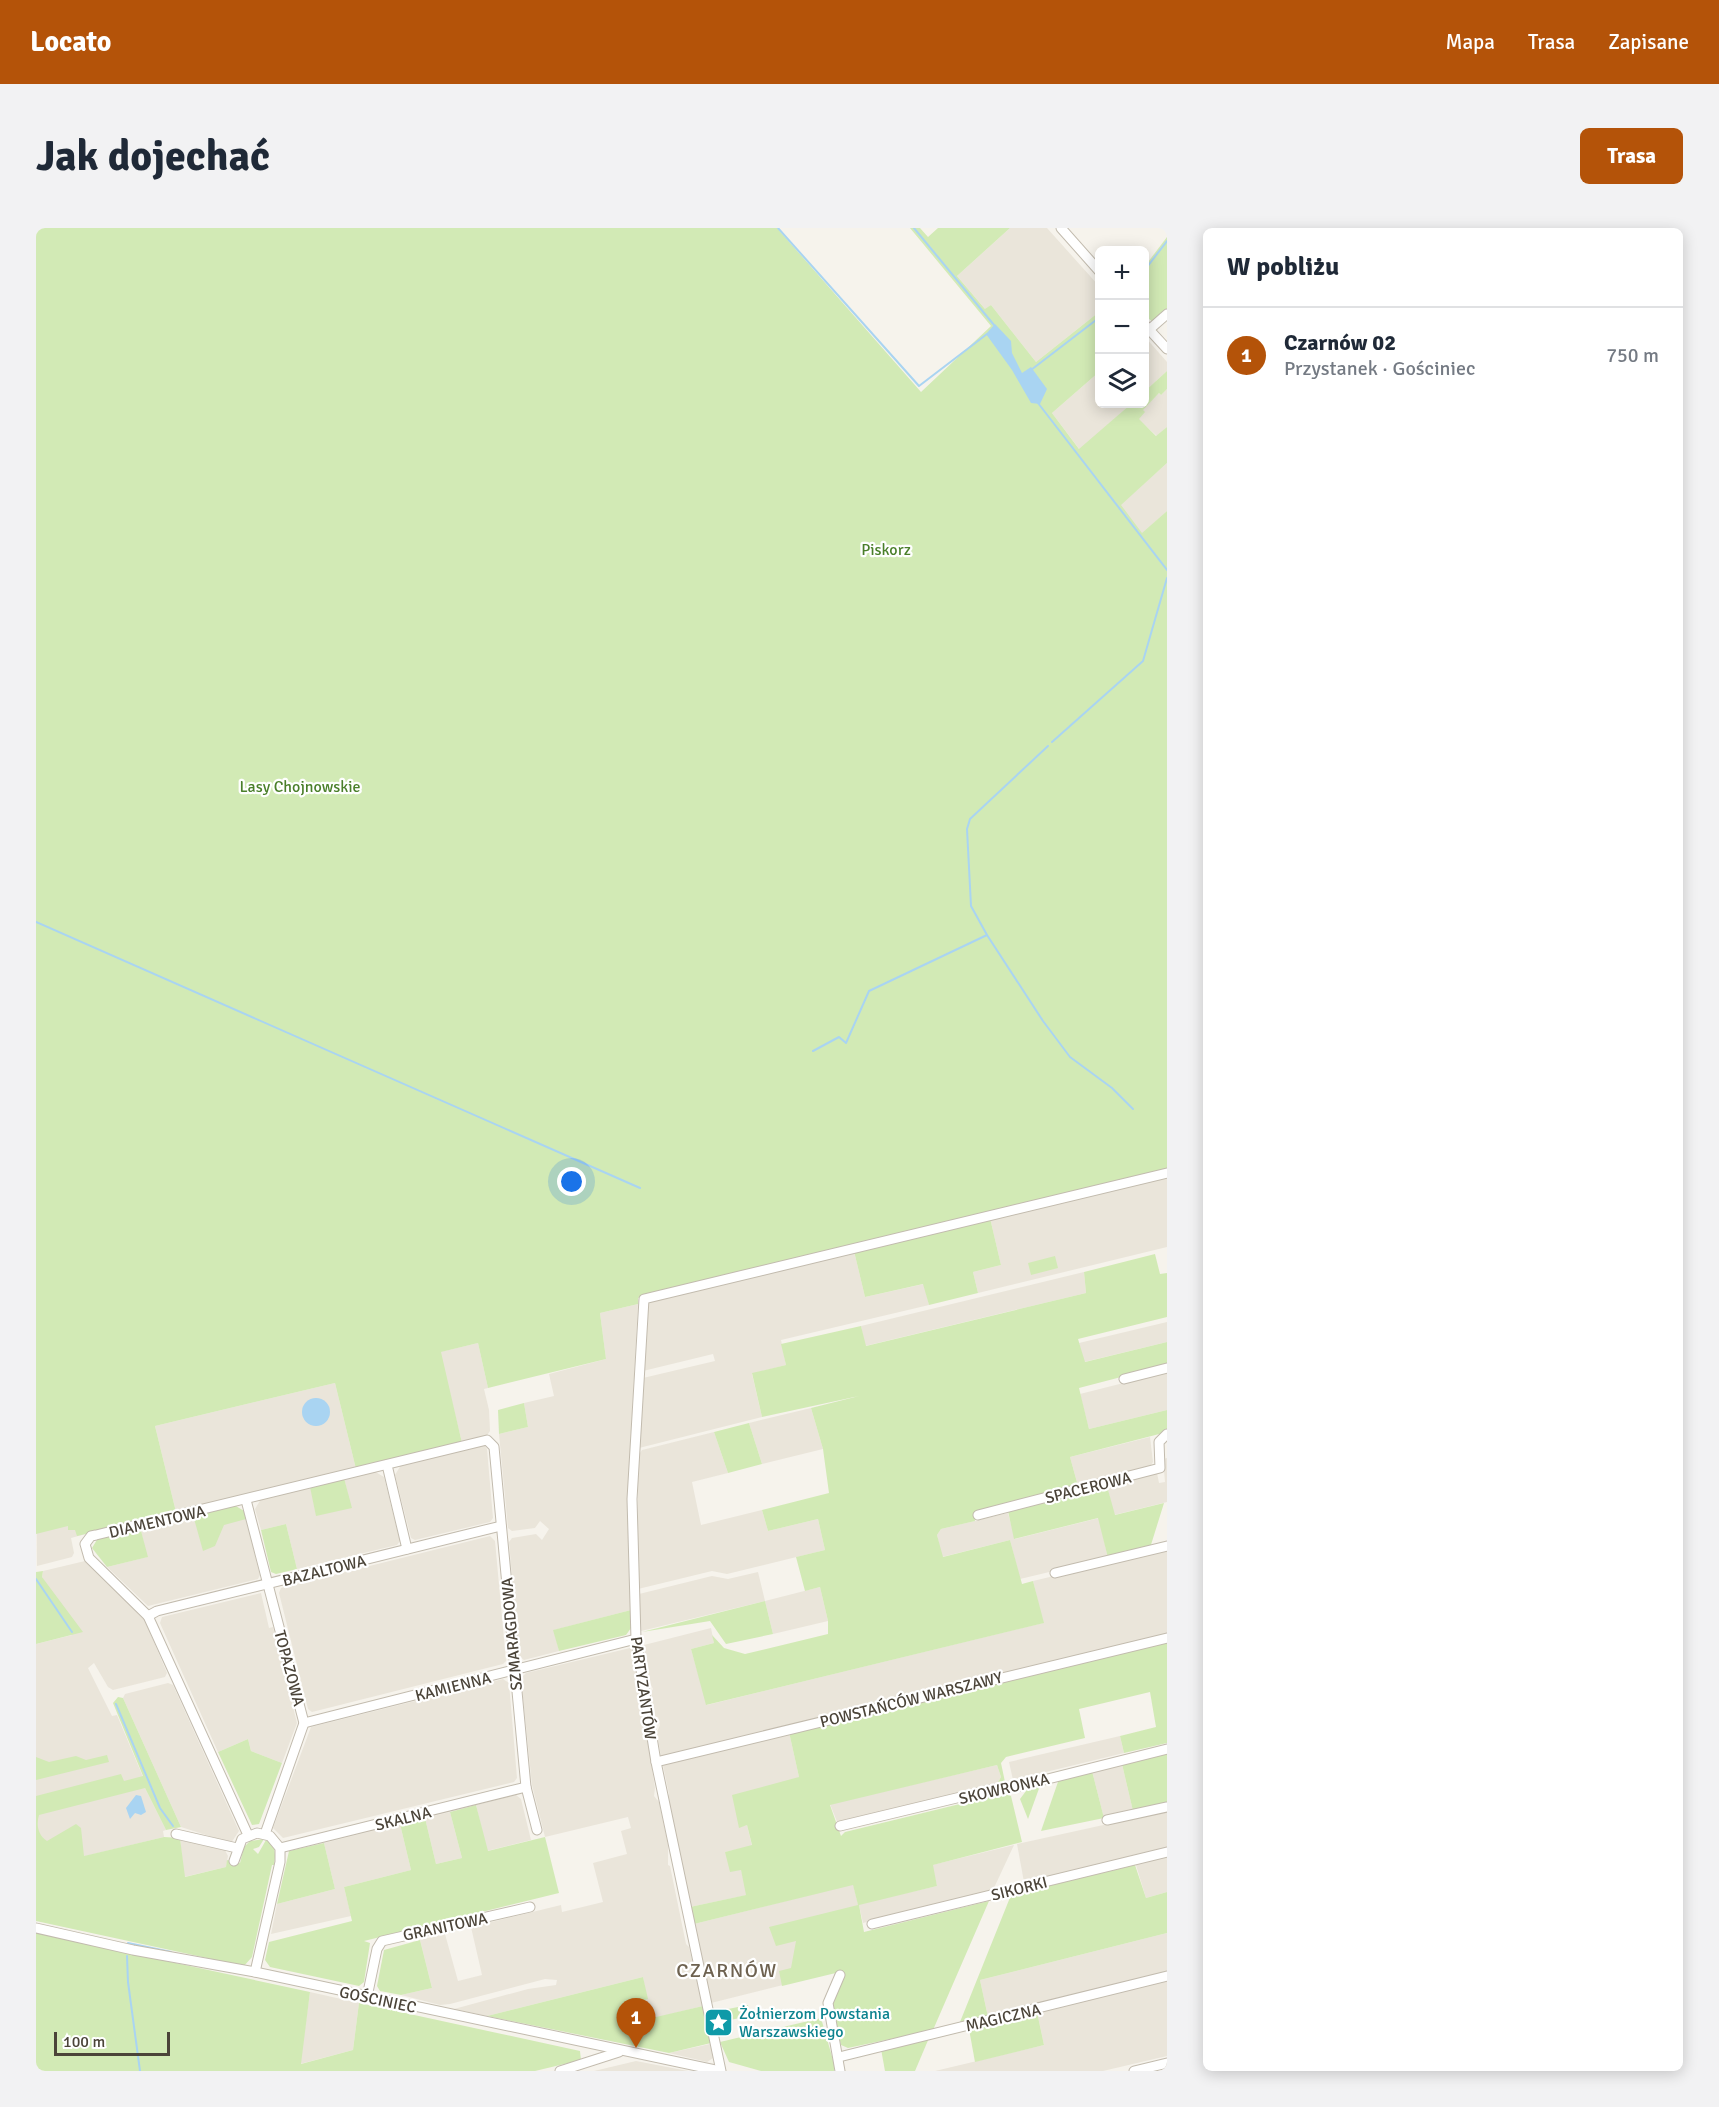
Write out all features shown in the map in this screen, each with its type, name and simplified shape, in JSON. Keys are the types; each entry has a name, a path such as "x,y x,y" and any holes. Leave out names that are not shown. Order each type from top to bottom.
{"street":[{"path":"1062,230 1095,267"},
{"path":"1149,325 1167,314"},
{"path":"1149,328 1167,349"},
{"name":"PARTYZANTÓW","path":"721,2071 656,1762 636,1639 632,1500 644,1299 1167,1173"},
{"path":"1124,1379 1167,1368"},
{"name":"SPACEROWA","path":"978,1515 1160,1468 1159,1442 1167,1434"},
{"name":"DIAMENTOWA","path":"248,1835 148,1616 89,1558 84,1546 89,1539 487,1440"},
{"name":"SZMARAGDOWA","path":"487,1440 494,1447 526,1787 537,1830"},
{"path":"387,1466 407,1549"},
{"name":"TOPAZOWA","path":"246,1500 304,1723 265,1834"},
{"name":"BAZALTOWA","path":"148,1616 157,1611 501,1526"},
{"path":"1055,1573 1167,1546"},
{"name":"POWSTAŃCÓW WARSZAWY","path":"656,1762 1167,1638"},
{"name":"KAMIENNA","path":"304,1723 636,1639"},
{"name":"SKOWRONKA","path":"840,1826 994,1789 1020,1786 1167,1749"},
{"name":"SKALNA","path":"280,1848 526,1787"},
{"path":"1107,1820 1167,1807"},
{"path":"176,1834 237,1848"},
{"path":"234,1861 237,1848 242,1839 248,1835 265,1834 275,1839 280,1848 279,1862 255,1971"},
{"name":"SIKORKI","path":"872,1924 1167,1852"},
{"name":"GRANITOWA","path":"367,1997 377,1949 382,1941 530,1906"},
{"name":"GOŚCINIEC","path":"36,1928 133,1950 255,1971 367,1997 721,2071"},
{"path":"840,1975 828,2002 840,2071"},
{"name":"MAGICZNA","path":"839,2057 1167,1976"},
{"path":"560,2071 621,2051"},
{"path":"1134,2071 1167,2063"}],"shaded area":[{"path":"1010,228 1047,228 1095,282 1095,315 1036,362 991,305 986,310 957,276"},
{"path":"1149,342 1167,362 1167,371 1149,387"},
{"path":"1095,375 1095,408 1127,408 1080,450 1052,413"},
{"path":"1167,389 1167,427 1157,436 1138,419 1144,412 1142,410 1149,408 1149,403 1159,393 1161,395"},
{"path":"1167,463 1167,511 1142,534 1120,505"},
{"path":"1167,1175 1167,1247 978,1293 973,1272 1001,1265 990,1218"},
{"path":"854,1251 865,1297 924,1284 929,1305 781,1340 786,1365 752,1374 762,1417 639,1448 643,1378 715,1361 713,1354 643,1371 647,1301"},
{"path":"1084,1272 1086,1293 865,1346 861,1326"},
{"path":"638,1304 630,1449 628,1543 631,1610 554,1630 559,1651 524,1660 519,1656 509,1542 512,1538 536,1534 542,1540 549,1529 540,1521 535,1528 512,1531 508,1528 499,1434 528,1427 524,1403 554,1396 549,1374 606,1359 600,1313"},
{"path":"1167,1322 1167,1342 1084,1362 1079,1343"},
{"path":"478,1343 488,1388 484,1389 489,1410 490,1431 485,1438 462,1443 440,1352"},
{"path":"1167,1372 1167,1410 1089,1429 1080,1394"},
{"path":"335,1383 356,1469 176,1512 155,1426"},
{"path":"811,1408 823,1449 762,1464 749,1423"},
{"path":"714,1432 728,1473 692,1482 701,1525 762,1510 768,1531 818,1519 825,1550 727,1574 712,1571 638,1589 638,1456 642,1450"},
{"path":"1150,1437 1153,1462 1149,1468 1078,1486 1070,1457"},
{"path":"484,1445 487,1449 493,1518 490,1522 415,1540 411,1538 395,1475 401,1465"},
{"path":"36,1455 123,1524 71,1538 74,1553 72,1557 37,1566"},
{"path":"1167,1458 1167,1502 1114,1515 1107,1486 1157,1473 1159,1483 1165,1482 1163,1459"},
{"path":"374,1471 384,1477 400,1541 397,1545 297,1569 286,1524 261,1530 255,1509 261,1499 310,1487 351,1508 344,1478"},
{"path":"234,1505 244,1511 260,1575 258,1579 148,1606 107,1567 147,1557 140,1527"},
{"path":"1008,1513 1015,1539 1099,1518 1108,1558 1020,1579 1010,1540 942,1557 937,1535 941,1529"},
{"path":"490,1536 495,1541 506,1661 503,1664 312,1712 308,1709 279,1593 281,1588"},
{"path":"1167,1549 1167,1634 661,1757 657,1732 660,1725 658,1717 655,1717 651,1692 653,1689 649,1681 644,1645 711,1628 714,1643 691,1649 707,1705 1043,1623 1033,1581"},
{"path":"85,1561 136,1609 145,1621 167,1673 165,1677 113,1690 108,1687 94,1663 88,1668 112,1716 117,1715 143,1777 145,1788 166,1830 163,1831 164,1837 36,1868 36,1644 72,1635 42,1577 43,1571"},
{"path":"758,1572 765,1601 641,1631 639,1594 712,1576 728,1579"},
{"path":"820,1587 828,1621 773,1634 765,1601"},
{"path":"261,1593 269,1628 273,1627 297,1723 282,1763 251,1751 248,1739 218,1752 160,1623 162,1617"},
{"path":"630,1648 634,1651 655,1788 654,1796 659,1802 668,1845 668,1865 703,2006 639,2022 635,2003 647,1999 643,1977 487,2016 454,2009 528,1989 556,1985 557,1980 545,1979 440,2005 401,1995 432,1988 420,1940 445,1934 458,1981 482,1975 471,1927 561,1905 562,1912 603,1902 593,1863 627,1854 621,1831 631,1828 628,1817 545,1837 532,1785 521,1678 526,1673"},
{"path":"503,1679 509,1683 517,1778 514,1782 283,1838 273,1828 311,1727"},
{"path":"168,1683 173,1685 239,1831 231,1843 181,1827 123,1698 125,1694"},
{"path":"789,1732 799,1777 739,1827 747,1825 752,1846 725,1852 741,1869 747,1895 690,1907 667,1798 669,1794 662,1761"},
{"path":"1120,1736 1124,1753 1013,1780 1009,1762"},
{"path":"1122,1764 1133,1811 1104,1818 1092,1771"},
{"path":"997,1765 1001,1777 997,1784 838,1824 830,1804"},
{"path":"516,1795 521,1799 531,1840 487,1851 476,1805"},
{"path":"1167,1811 1167,1847 1024,1882 1017,1844"},
{"path":"450,1812 462,1858 436,1864 425,1818"},
{"path":"400,1824 411,1870 344,1887 351,1916 271,1934 277,1904 335,1889 324,1843"},
{"path":"180,1838 224,1848 228,1856 226,1867 184,1877"},
{"path":"1014,1845 993,1890 863,1923 859,1905 831,1973 711,2003 694,1924 853,1884 858,1904 937,1886 932,1865"},
{"path":"1167,1855 1167,1892 1146,1898 1135,1862"},
{"path":"1167,1933 1167,1974 988,2017 980,1980"},
{"path":"1167,1981 1167,2056 1103,2071 935,2071 1044,2045 1037,2012"},
{"path":"310,1992 359,2003 353,2050 300,2064"},
{"path":"710,2044 713,2058 707,2062 669,2053"},
{"path":"636,2061 688,2071 594,2071"}],"green space":[{"name":"Lasy Chojnowskie","path":"36,228 777,228 921,392 991,326 910,228 920,228 928,237 938,228 1010,228 957,276 985,309 991,305 1036,362 1095,315 1095,375 1052,413 1079,449 1126,408 1145,408 1143,410 1145,412 1139,419 1156,436 1167,427 1167,463 1121,505 1142,533 1167,511 1167,1169 638,1298 638,1304 600,1313 606,1359 488,1388 478,1343 441,1352 462,1443 356,1469 335,1383 155,1426 176,1512 77,1536 75,1530 68,1530 68,1526 36,1534"},
{"path":"1167,237 1167,310 1153,322 1149,319 1149,261"},
{"name":"Lasy Chojnowskie","path":"1167,371 1167,389 1161,395 1159,393 1149,404 1149,387"},
{"path":"990,1218 1001,1265 973,1272 978,1293 929,1305 923,1284 865,1297 854,1251"},
{"path":"1155,1254 1160,1274 1167,1273 1167,1317 1078,1339 1085,1362 1167,1342 1167,1365 1079,1388 1089,1429 1167,1410 1167,1432 1070,1457 1078,1486 974,1513 975,1521 941,1529 937,1535 943,1557 1010,1540 1022,1584 1033,1581 1044,1623 706,1705 691,1649 714,1643 712,1635 724,1648 745,1654 828,1634 828,1621 820,1587 805,1591 796,1557 825,1550 818,1519 768,1531 762,1510 829,1493 823,1449 811,1408 859,1396 762,1417 752,1373 786,1365 781,1344 861,1326 866,1346 1086,1293 1084,1272"},
{"path":"1055,1256 1058,1268 1031,1275 1028,1263"},
{"path":"524,1403 528,1427 499,1434 498,1410"},
{"path":"749,1423 762,1464 728,1473 714,1432"},
{"path":"344,1478 352,1508 316,1516 310,1487"},
{"path":"1107,1486 1115,1515 1164,1503 1150,1548 1108,1558 1098,1518 1014,1539 1008,1511"},
{"path":"234,1505 244,1511 246,1519 224,1525 215,1546 203,1551 193,1515"},
{"path":"286,1524 297,1569 276,1574 271,1572 261,1530"},
{"path":"140,1527 148,1557 107,1567 92,1548 98,1538"},
{"path":"43,1571 42,1577 83,1632 36,1644 36,1572"},
{"path":"765,1601 773,1634 726,1644 710,1621 642,1632"},
{"path":"631,1610 631,1628 626,1635 559,1651 553,1630"},
{"path":"1167,1641 1167,1743 1124,1753 1120,1736 1156,1727 1150,1692 1079,1709 1085,1738 1006,1757 1001,1763 1005,1782 997,1784 1001,1777 997,1765 830,1805 841,1836 845,1832 1005,1793 1011,1796 1022,1842 933,1865 937,1886 859,1905 864,1932 989,1901 933,2030 848,2048 841,2045 831,2003 844,1971 782,1986 779,1971 791,1968 796,1941 776,1946 769,1927 858,1905 853,1885 694,1924 690,1907 746,1895 741,1870 730,1872 725,1852 752,1845 747,1825 739,1828 732,1795 799,1777 789,1732"},
{"path":"118,1697 123,1698 181,1827 166,1830 145,1788 39,1815 40,1833 47,1841 76,1824 81,1828 84,1856 164,1837 180,1838 185,1877 226,1867 227,1860 240,1863 244,1847 250,1841 264,1839 259,1847 253,1849 258,1854 266,1840 275,1851 274,1865 272,1865 252,1957 244,1966 36,1921 36,1796 121,1774 124,1781 143,1776 113,1703"},
{"path":"248,1739 251,1751 282,1763 259,1824 252,1825 218,1752"},
{"path":"1167,1753 1167,1803 1133,1811 1122,1764"},
{"path":"107,1755 109,1762 36,1780 36,1757 49,1762 76,1756 86,1760"},
{"path":"1092,1771 1104,1818 1041,1831 1059,1779"},
{"path":"1041,1783 1028,1819 1020,1799 1029,1787"},
{"path":"476,1805 488,1851 545,1837 559,1893 364,1941 370,1943 364,1982 359,1986 270,1967 265,1960 269,1942 352,1921 344,1887 411,1870 400,1824 425,1818 436,1864 462,1858 450,1812"},
{"path":"324,1843 335,1889 277,1904 289,1851"},
{"path":"1135,1865 1146,1898 1167,1892 1167,1933 980,1980 988,2017 960,2022 1011,1895"},
{"path":"36,1933 310,1992 301,2064 353,2050 359,2003 580,2051 581,2060 535,2071 36,2071"},
{"path":"420,1940 432,1988 401,1995 380,1991 377,1986 384,1950"},
{"path":"643,1977 648,1999 635,2003 639,2021 703,2006 711,2043 669,2053 487,2016"},
{"path":"748,2005 750,2016 730,2020 728,2009"},
{"path":"1037,2012 1044,2045 975,2062 969,2029"},
{"path":"821,2018 835,2067 834,2071 761,2071 729,2062 720,2042"},
{"path":"929,2038 915,2071 885,2071 881,2049"}],"water":[{"path":"995,324 1011,341 1012,353 1022,373 1031,367 1047,389 1040,404 1031,403 1012,370 986,334"},
{"path":"316,1398 326,1402 330,1412 326,1422 316,1426 306,1422 302,1412 306,1402"},
{"path":"136,1795 141,1796 146,1812 141,1815 135,1813 130,1819 126,1808"}],"waterway":[{"path":"778,228 919,386 987,334"},
{"path":"914,228 994,325"},
{"path":"1149,264 1167,241"},
{"path":"1031,370 1095,321"},
{"path":"1038,403 1167,570"},
{"path":"1052,742 1143,661 1167,578"},
{"path":"1048,746 970,819 967,829 971,906 987,935 1043,1021 1070,1057 1112,1088 1133,1109"},
{"path":"36,922 640,1188"},
{"path":"813,1051 839,1037 846,1043 869,991 987,935"},
{"path":"36,1579 72,1632"},
{"path":"116,1704 160,1808 173,1826"},
{"path":"128,1943 171,1952"},
{"path":"127,1956 128,1982 140,2071"}],"place":[{"name":"Żołnierzom Powstania Warszawskiego","path":"718,2022"},
{"name":"Czarnów 02","path":"636,2048"}],"district":[{"name":"CZARNÓW","path":"727,1970"}],"park label":[{"name":"Piskorz","path":"886,549"}]}
